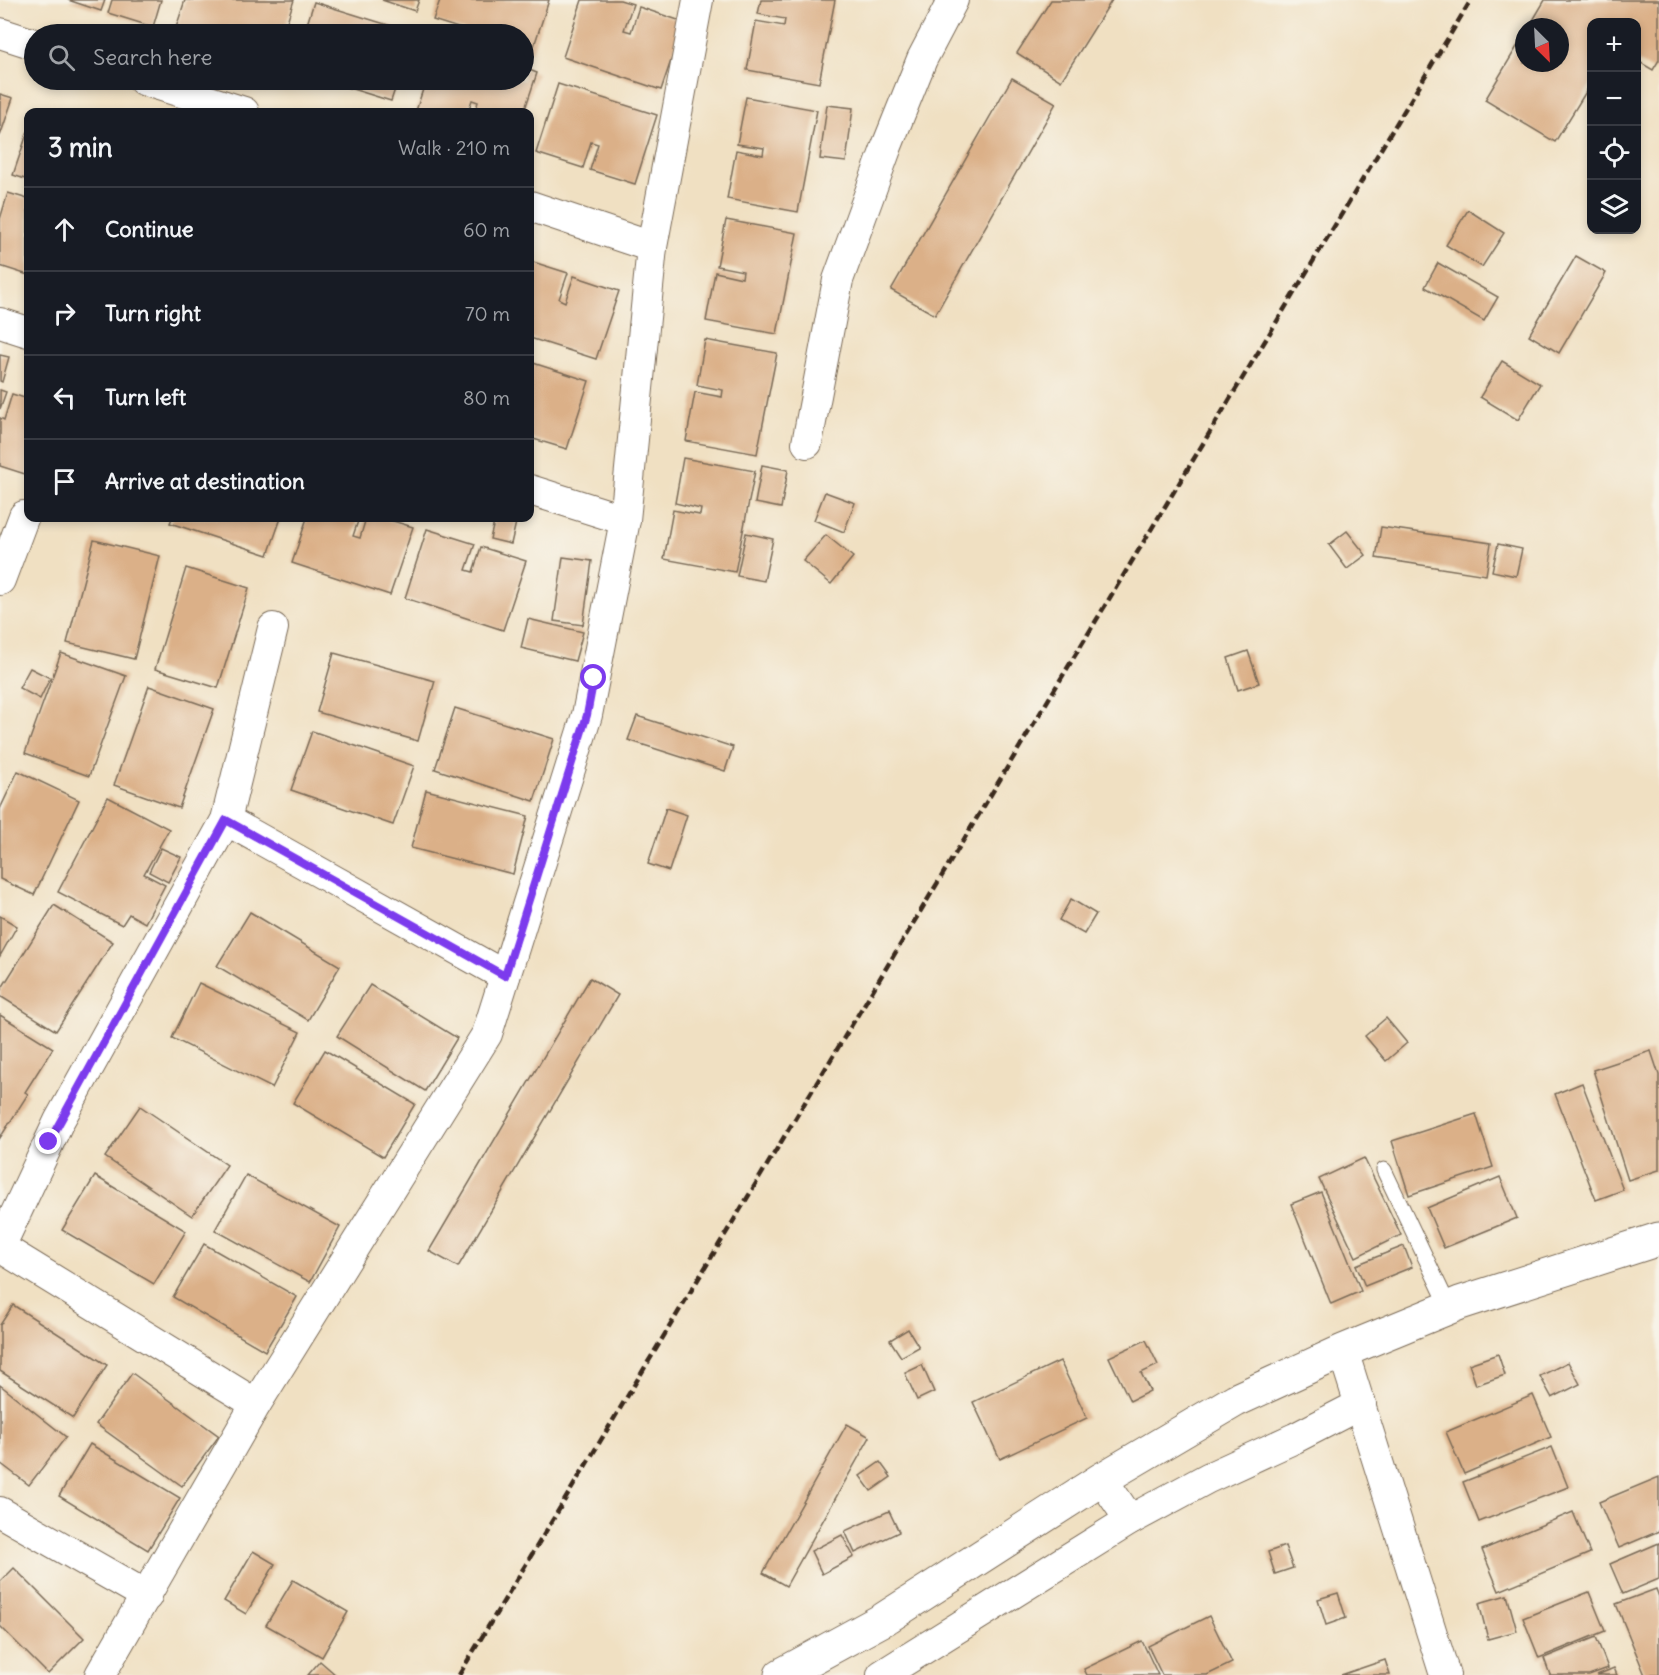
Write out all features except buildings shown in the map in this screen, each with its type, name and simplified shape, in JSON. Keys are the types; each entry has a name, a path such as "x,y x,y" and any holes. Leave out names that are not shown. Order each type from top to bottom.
{"main road":[{"path":"781,1675 884,1619 1102,1479 1236,1400 1342,1351 1449,1307 1659,1239"}],"street":[{"path":"100,1675 256,1404 487,1034 587,715 625,520 652,247 698,0"},
{"path":"807,443 838,280 887,146 922,59 953,0"},
{"path":"0,33 24,41"},
{"path":"175,90 231,108"},
{"path":"534,207 652,247"},
{"path":"0,323 24,331"},
{"path":"534,491 625,520"},
{"path":"0,580 24,516"},
{"path":"256,1404 0,1247 59,1120 226,820 273,628"},
{"path":"226,820 505,976"},
{"path":"1342,1351 1361,1404 1445,1675"},
{"path":"882,1675 1130,1520 1208,1478 1361,1404"},
{"path":"1102,1479 1130,1520"},
{"path":"0,1512 147,1596"}],"lane":[{"path":"1384,1170 1449,1307"}],"railway":[{"path":"459,1675 1471,0"}],"route":[{"path":"49,1142 59,1120 226,820 505,976 587,715 594,678"}]}
